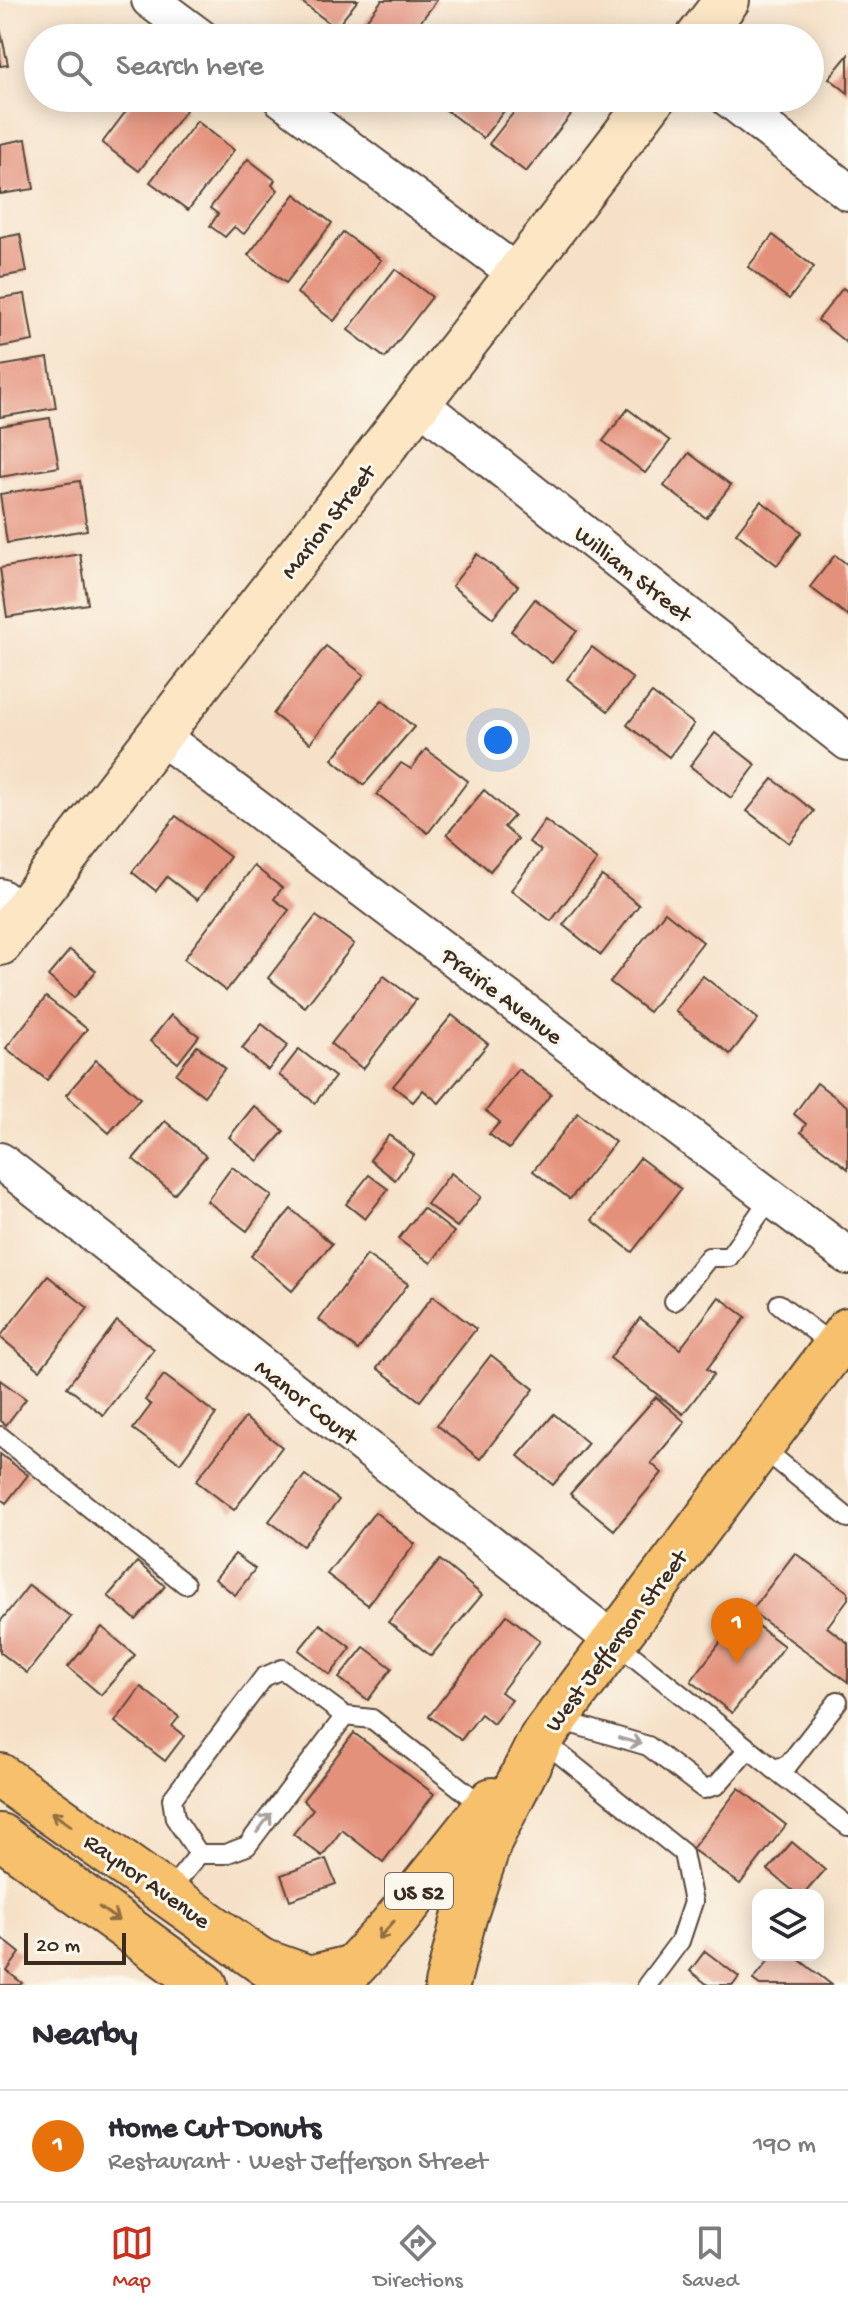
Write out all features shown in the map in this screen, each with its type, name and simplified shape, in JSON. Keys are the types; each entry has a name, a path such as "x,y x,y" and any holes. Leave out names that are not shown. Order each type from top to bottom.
{"main road":[{"name":"West Jefferson Street","path":"447,1985 464,1918 490,1840 548,1729 841,1339"},
{"name":"US 52","path":"279,1973 310,1978 353,1967 391,1926 548,1729"},
{"name":"Raynor Avenue","path":"0,1776 279,1973"},
{"name":"Raynor Avenue","path":"0,1836 205,1985"}],"street":[{"path":"150,0 182,24"},
{"path":"709,24 727,0"},
{"path":"300,112 519,275"},
{"name":"Marion Street","path":"7,918 158,734 420,404 642,112"},
{"path":"746,112 848,192"},
{"name":"William Street","path":"420,404 848,742"},
{"name":"Prairie Avenue","path":"158,734 848,1256"},
{"name":"Manor Court","path":"0,1161 614,1641"}],"lane":[{"path":"674,1301 709,1257 729,1257 771,1197"},
{"path":"779,1304 841,1339"},
{"path":"0,1436 185,1584"},
{"path":"760,1446 848,1518"},
{"path":"614,1641 848,1826"},
{"path":"199,1854 175,1818 172,1799 264,1677 282,1669 345,1716 372,1719 486,1808"},
{"path":"774,1769 788,1765 838,1701"},
{"path":"199,1854 225,1854 247,1846 345,1716"},
{"path":"548,1729 648,1746 704,1789 717,1785 748,1749"},
{"path":"548,1729 683,1853 693,1902 680,1941 647,1985"},
{"path":"167,1894 199,1854"}],"building":[{"path":"299,0 358,0 339,24 331,24"},
{"path":"382,0 437,0 419,24 364,24"},
{"path":"0,28 8,65 0,66"},
{"path":"848,55 848,93 829,78"},
{"path":"125,112 184,112 139,171 102,143"},
{"path":"449,112 503,112 483,138"},
{"path":"514,112 573,112 526,172 489,144"},
{"path":"197,121 234,150 188,210 150,182"},
{"path":"26,139 34,189 0,194 0,144"},
{"path":"248,159 275,180 272,185 278,190 244,234 234,227 225,237 210,226 218,214 210,208"},
{"path":"295,194 332,223 286,283 248,255"},
{"path":"343,232 381,260 334,321 297,293"},
{"path":"20,234 27,272 0,277 0,238"},
{"path":"773,235 814,267 789,299 748,267"},
{"path":"395,269 432,297 385,358 348,330"},
{"path":"843,288 848,292 848,344 818,320"},
{"path":"25,294 33,341 0,347 0,298"},
{"path":"48,358 56,408 0,417 0,366"},
{"path":"628,409 670,441 645,473 603,441"},
{"path":"50,418 59,467 0,477 0,426"},
{"path":"689,453 731,485 706,518 664,486"},
{"path":"80,481 87,530 7,543 0,494"},
{"path":"761,501 802,532 777,565 736,533"},
{"path":"80,554 88,604 7,617 0,568"},
{"path":"477,554 518,586 493,618 452,586"},
{"path":"835,555 848,565 848,616 810,587"},
{"path":"535,599 577,631 552,663 511,631"},
{"path":"326,646 364,675 310,743 273,714"},
{"path":"592,647 633,679 608,711 567,679"},
{"path":"652,693 694,724 669,757 627,725"},
{"path":"382,700 414,727 364,785 332,759"},
{"path":"715,733 756,765 731,798 690,766"},
{"path":"426,749 468,781 428,833 377,794 401,763 411,769"},
{"path":"773,779 814,811 789,843 747,811"},
{"path":"484,790 514,816 504,827 518,839 490,871 447,834"},
{"path":"176,816 230,857 197,900 167,877 156,891 132,872"},
{"path":"545,820 597,860 551,921 511,890 541,850 529,842"},
{"path":"254,866 282,888 274,899 289,910 226,991 184,959"},
{"path":"602,876 639,905 601,955 563,925"},
{"path":"665,912 703,942 649,1012 610,982"},
{"path":"316,916 354,944 305,1007 268,978"},
{"path":"70,950 96,971 74,998 48,976"},
{"path":"384,976 416,1000 363,1069 331,1044"},
{"path":"703,976 758,1019 730,1054 675,1011"},
{"path":"46,997 87,1029 47,1080 6,1048"},
{"path":"171,1015 199,1036 178,1063 150,1041"},
{"path":"452,1015 488,1044 439,1103 423,1090 413,1102 393,1086"},
{"path":"262,1024 288,1045 268,1070 242,1048"},
{"path":"197,1046 225,1068 204,1096 176,1074"},
{"path":"299,1049 335,1077 315,1103 279,1075"},
{"path":"96,1060 140,1098 109,1133 66,1095"},
{"path":"518,1069 551,1094 509,1149 489,1134 500,1122 486,1111"},
{"path":"817,1083 848,1107 848,1169 801,1132 806,1124 794,1114"},
{"path":"254,1106 284,1131 258,1161 229,1137"},
{"path":"578,1113 615,1142 570,1199 533,1171"},
{"path":"165,1121 206,1156 174,1194 133,1159"},
{"path":"389,1135 414,1155 395,1180 370,1160"},
{"path":"640,1158 681,1189 632,1252 592,1220"},
{"path":"232,1167 272,1196 247,1231 207,1201"},
{"path":"451,1173 481,1197 457,1227 427,1204"},
{"path":"369,1175 388,1189 365,1219 346,1204"},
{"path":"423,1208 454,1232 431,1263 398,1239"},
{"path":"291,1209 332,1244 292,1291 251,1256"},
{"path":"367,1255 408,1284 358,1350 319,1320"},
{"path":"48,1276 88,1308 40,1370 0,1337"},
{"path":"433,1296 476,1329 420,1401 377,1368"},
{"path":"719,1297 746,1317 707,1369 714,1374 683,1414 610,1358 640,1318 680,1349"},
{"path":"117,1321 154,1349 103,1415 67,1387"},
{"path":"491,1355 534,1389 480,1459 437,1425"},
{"path":"164,1375 216,1414 180,1463 133,1429 151,1405 145,1400"},
{"path":"0,1380 26,1399 6,1425 0,1420"},
{"path":"656,1397 685,1422 651,1463 662,1473 614,1530 570,1494"},
{"path":"554,1414 588,1443 553,1485 518,1456"},
{"path":"245,1418 282,1447 234,1510 196,1481"},
{"path":"0,1454 28,1475 6,1503 0,1498"},
{"path":"305,1475 339,1500 303,1546 269,1521"},
{"path":"375,1512 415,1544 368,1605 327,1574"},
{"path":"795,1553 848,1592 848,1599 827,1627 848,1643 848,1682 751,1611"},
{"path":"235,1554 255,1569 235,1595 215,1579"},
{"path":"440,1560 482,1595 431,1656 388,1622"},
{"path":"137,1562 165,1586 136,1620 108,1596"},
{"path":"29,1585 71,1617 27,1673 0,1652 0,1622"},
{"path":"742,1614 784,1646 732,1713 691,1681"},
{"path":"507,1615 540,1641 501,1692 512,1700 493,1724 481,1714 461,1740 429,1716"},
{"path":"320,1624 351,1648 330,1675 299,1650"},
{"path":"102,1627 135,1655 101,1695 68,1667"},
{"path":"364,1647 392,1668 368,1700 339,1678"},
{"path":"141,1687 179,1717 172,1726 184,1736 165,1761 115,1722"},
{"path":"354,1733 434,1794 383,1862 342,1830 322,1856 293,1834 313,1809 303,1800"},
{"path":"739,1788 786,1825 740,1884 692,1849"},
{"path":"792,1842 825,1870 808,1889 791,1889 768,1870"},
{"path":"326,1859 336,1884 290,1900 281,1875"},
{"path":"0,1937 20,1953 7,1971 22,1983 20,1985 0,1985"},
{"path":"705,1951 739,1977 733,1985 708,1985 690,1971"},
{"path":"768,1961 801,1961 832,1985 760,1985 753,1980"}],"place":[{"name":"Home Cut Donuts","path":"737,1664"}]}
